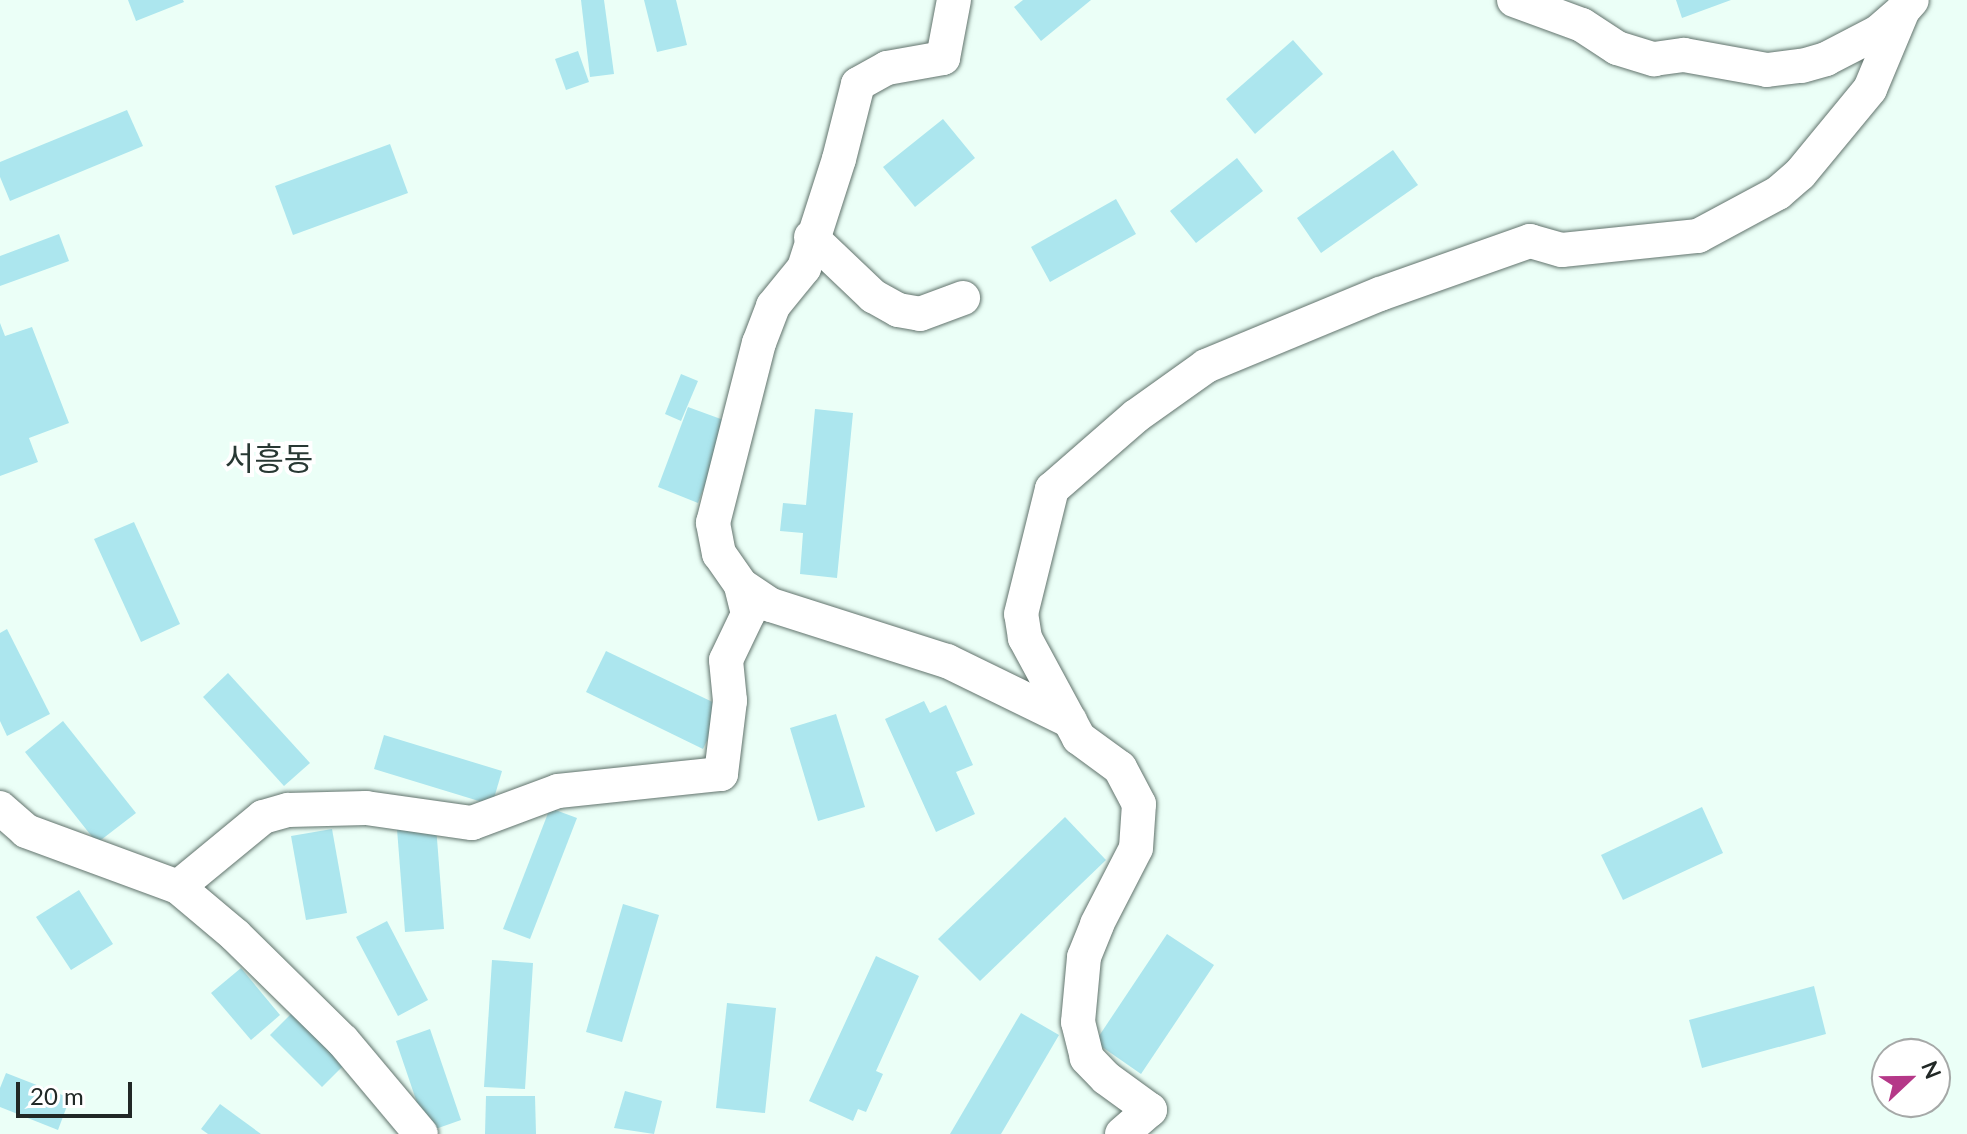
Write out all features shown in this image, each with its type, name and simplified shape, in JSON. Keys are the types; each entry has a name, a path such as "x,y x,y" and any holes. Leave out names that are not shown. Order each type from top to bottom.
{"street":[{"path":"954,0 943,58 887,68 858,84 839,159 811,237 804,268 773,306 759,343 713,523 719,554 741,585 771,605 947,661 1070,721"},
{"path":"1514,0 1582,25 1617,48 1654,59 1684,55 1767,70 1802,66 1826,59 1878,32 1907,5"},
{"path":"1122,1134 1150,1110 1106,1078 1087,1058 1078,1022 1084,957 1097,924 1136,848 1139,804 1120,768 1079,738 1025,638 1021,614 1052,489 1136,416 1206,366 1380,294 1530,241 1562,250 1698,236 1778,193 1800,174 1870,89 1907,5"},
{"path":"811,237 873,296 898,310 920,314 963,298"},
{"path":"178,887 263,817 288,810 366,808 472,823 558,791 721,774 730,701 726,660 748,614 741,585"},
{"path":"0,808 26,831 178,887 235,935 343,1041 421,1134"}],"building":[{"path":"128,0 183,0 184,2 136,21"},
{"path":"581,0 604,0 614,74 590,77"},
{"path":"644,0 676,0 687,45 657,52"},
{"path":"1023,0 1091,0 1041,41 1014,7"},
{"path":"1676,0 1731,0 1682,18"},
{"path":"1293,40 1323,74 1255,134 1226,99"},
{"path":"578,51 589,82 566,90 555,59"},
{"path":"127,110 143,146 10,201 0,177 0,162"},
{"path":"943,119 975,158 915,207 883,167"},
{"path":"390,144 408,193 293,235 275,186"},
{"path":"1393,150 1418,185 1321,253 1297,218"},
{"path":"1237,158 1263,191 1196,243 1170,211"},
{"path":"1116,199 1136,234 1050,282 1031,247"},
{"path":"59,234 69,261 0,286 0,256"},
{"path":"0,323 5,336 32,327 69,423 29,438 38,462 0,476"},
{"path":"681,374 698,381 681,421 665,414"},
{"path":"688,407 729,422 698,503 658,487"},
{"path":"815,409 853,413 837,578 800,574 803,533 780,531 783,503 806,505"},
{"path":"134,522 180,624 141,642 94,539"},
{"path":"7,629 50,714 7,736 0,721 0,633"},
{"path":"606,651 723,707 703,749 586,692"},
{"path":"228,673 310,763 284,786 203,697"},
{"path":"924,701 930,713 946,705 973,765 956,772 975,814 936,832 885,719"},
{"path":"836,714 865,807 818,821 790,728"},
{"path":"63,721 136,813 97,843 25,752"},
{"path":"384,735 502,771 492,805 374,769"},
{"path":"1702,807 1723,853 1623,900 1601,855"},
{"path":"550,808 577,818 530,939 503,929"},
{"path":"1065,817 1106,860 980,981 938,939"},
{"path":"436,826 444,929 405,932 397,829"},
{"path":"332,829 347,913 306,920 291,836"},
{"path":"79,890 113,944 71,970 36,917"},
{"path":"623,904 659,915 622,1042 586,1032"},
{"path":"387,921 428,1000 398,1016 356,937"},
{"path":"1167,934 1214,965 1141,1074 1095,1042"},
{"path":"876,956 919,976 876,1071 883,1074 866,1112 858,1109 853,1121 809,1101"},
{"path":"492,960 533,963 525,1089 484,1087"},
{"path":"241,968 280,1015 251,1040 211,993"},
{"path":"1814,986 1826,1034 1702,1068 1689,1020"},
{"path":"727,1003 776,1008 765,1113 716,1108"},
{"path":"294,1011 347,1062 322,1087 270,1035"},
{"path":"1021,1013 1059,1035 1001,1134 950,1134"},
{"path":"430,1029 461,1120 427,1132 396,1041"},
{"path":"6,1073 70,1098 58,1130 0,1107 0,1088"},
{"path":"625,1091 662,1101 654,1134 614,1128"},
{"path":"486,1096 535,1096 536,1134 485,1134"},
{"path":"220,1104 261,1134 208,1134 201,1129"}],"district":[{"name":"서흥동","path":"269,458"}]}
